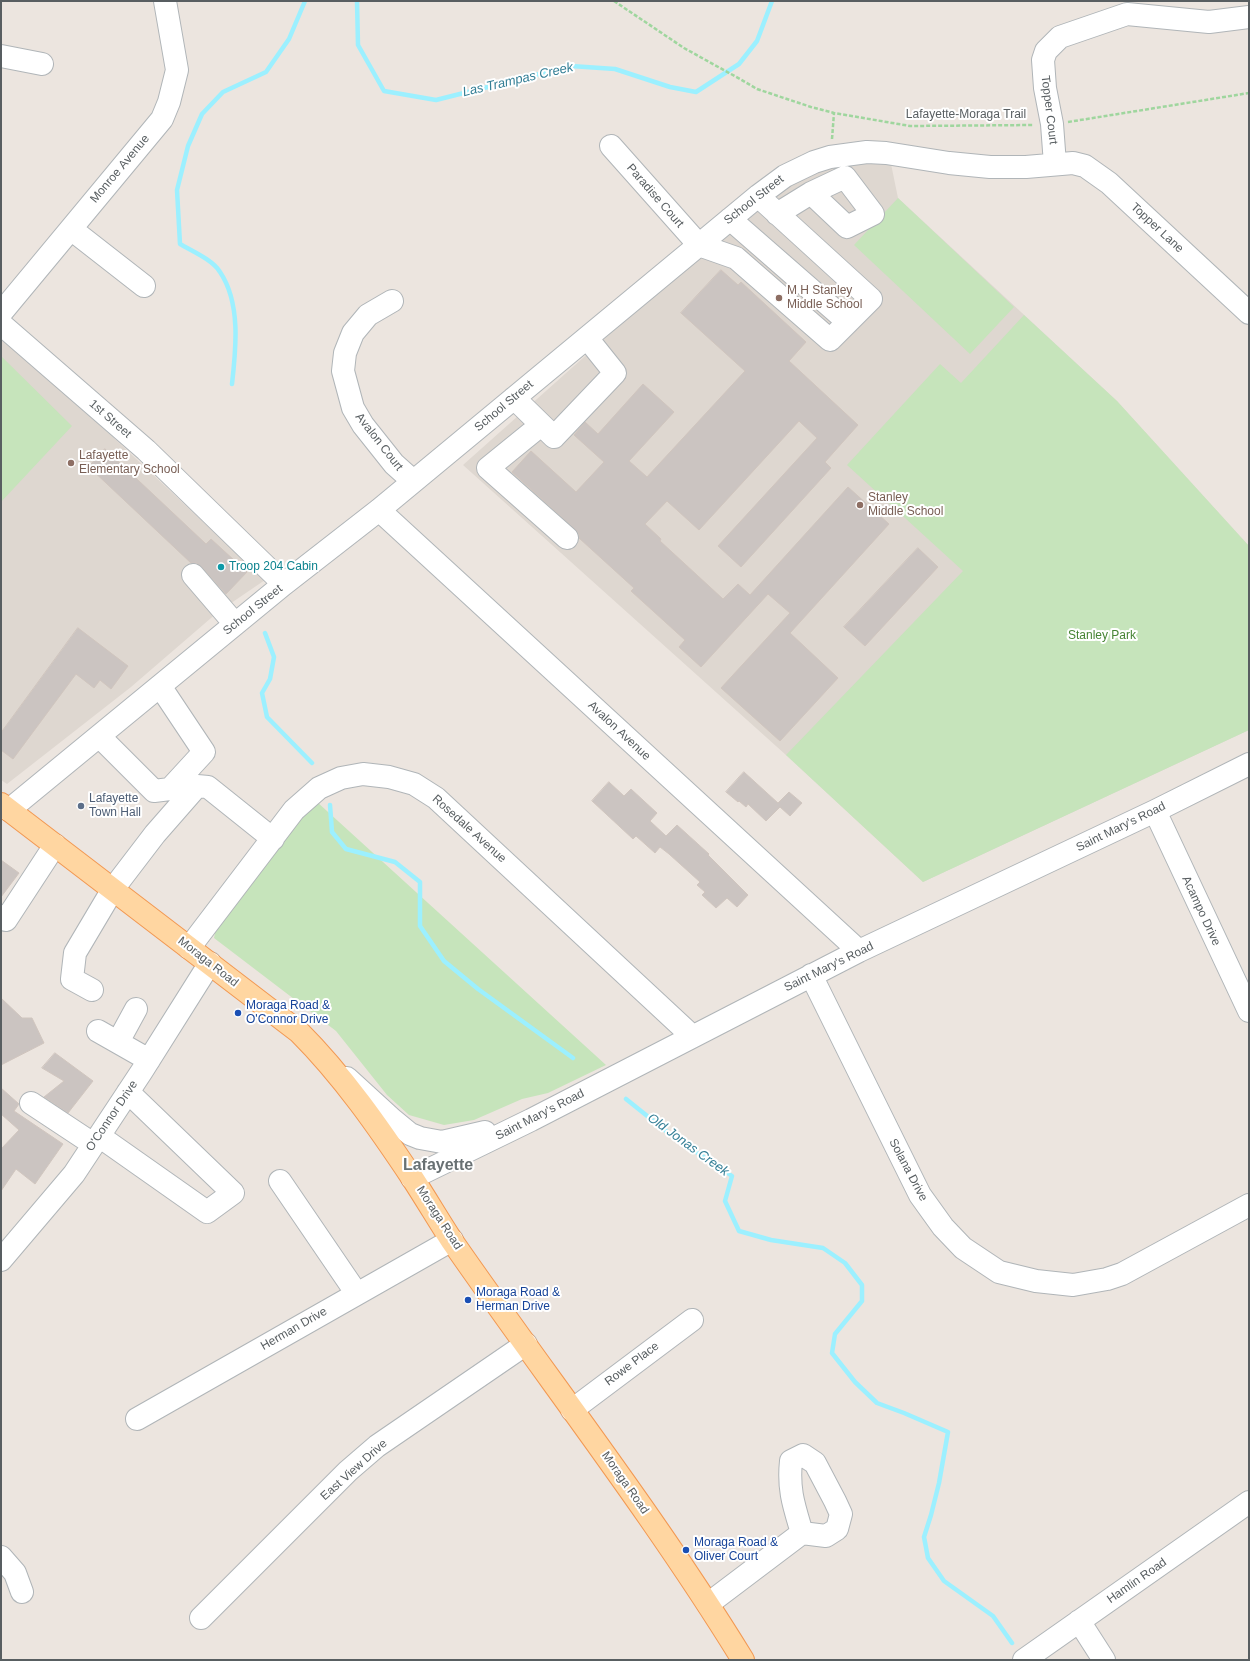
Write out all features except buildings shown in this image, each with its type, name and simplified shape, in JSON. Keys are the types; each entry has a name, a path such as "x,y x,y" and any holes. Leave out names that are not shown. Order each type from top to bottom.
{"main road":[{"name":"Moraga Road","path":"6,812 55,845 210,963 299,1032 322,1056 373,1121 452,1240 708,1604 743,1660"}],"street":[{"name":"Monroe Avenue","path":"1,313 158,124 169,102 177,70 165,1"},
{"path":"1124,8 1209,22 1249,17"},
{"name":"Topper Court","path":"1055,164 1052,124 1045,88 1043,60 1046,51 1060,36 1124,8"},
{"path":"1,56 42,64"},
{"name":"Paradise Court","path":"611,146 699,245"},
{"name":"School Street","path":"6,812 284,584 379,510 412,481 730,219 785,176 800,168 830,158 867,152 886,153 949,163 990,167 1026,167 1055,164"},
{"name":"Topper Lane","path":"1055,164 1074,163 1085,166 1109,183 1249,313"},
{"path":"777,214 810,193"},
{"path":"699,245 736,258 830,340 871,299 758,196"},
{"path":"730,219 848,322"},
{"path":"71,229 144,286"},
{"name":"Avalon Court","path":"392,301 368,315 354,333 345,353 343,371 353,408 363,425 394,464 412,481"},
{"name":"1st Street","path":"1,324 146,450 284,584"},
{"path":"514,398 554,437 615,373 586,338"},
{"path":"541,425 488,468 567,538"},
{"name":"Avalon Avenue","path":"379,510 859,951"},
{"path":"193,575 236,624"},
{"path":"99,736 154,791 170,789 204,752 160,686"},
{"name":"Saint Mary's Road","path":"412,1178 530,1120 859,951 1155,811 1249,764"},
{"name":"Rosedale Avenue","path":"189,948 294,810 319,788 341,778 363,774 389,777 414,784 436,798 692,1036"},
{"path":"92,990 72,979 75,953 113,889 154,834 197,786 208,787 273,839"},
{"name":"Acampo Drive","path":"1155,811 1249,1011"},
{"path":"1,916 6,920 55,845"},
{"name":"O'Connor Drive","path":"1,1260 74,1174 210,963"},
{"name":"Solana Drive","path":"811,975 920,1195 943,1228 963,1248 999,1272 1036,1281 1074,1285 1107,1279 1122,1274 1249,1205"},
{"path":"118,1042 136,1009"},
{"path":"98,1031 148,1060"},
{"path":"322,1056 377,1104 392,1120 410,1134 420,1138 442,1142 530,1120"},
{"path":"31,1103 96,1140 207,1212 233,1194 128,1092"},
{"path":"280,1181 357,1294"},
{"name":"Herman Drive","path":"137,1419 452,1240"},
{"name":"Rowe Place","path":"572,1410 692,1320"},
{"name":"East View Drive","path":"201,1618 348,1471 377,1446 526,1344"},
{"name":"Hamlin Road","path":"1024,1660 1249,1502"},
{"path":"708,1604 802,1533"},
{"path":"1,1557 15,1572 22,1592"},
{"path":"1079,1621 1104,1660"}],"path":[{"name":"Lafayette-Moraga Trail","path":"614,1 684,48 757,89 834,113 910,126 1052,124 1249,93"},
{"path":"830,158 834,113"}],"shaded area":[{"name":"Stanley Middle School","path":"890,159 898,198 1117,401 1249,546 1249,730 923,882 786,755 463,465 658,291 814,162"},
{"name":"Lafayette Elementary School","path":"1,336 16,346 265,580 218,612 131,687 7,784 1,780"}],"green space":[{"path":"898,198 1014,307 970,354 854,245"},
{"name":"Stanley Park","path":"1024,315 1117,401 1249,546 1249,730 923,882 786,755 963,571 847,465 940,364 961,383"},
{"path":"1,356 72,426 1,502"},
{"path":"316,801 606,1065 548,1093 522,1099 474,1120 444,1125 409,1115 387,1095 336,1031 214,938 216,928 295,822"}],"waterway":[{"name":"Old Jonas Creek","path":"232,384 235,356 235,326 231,298 227,284 217,268 202,256 180,244 177,190 188,146 202,114 223,92 266,72 289,39 305,1"},
{"name":"Las Trampas Creek","path":"357,1 358,45 384,91 436,100 571,66 615,69 670,87 696,92 739,64 757,41 772,1"},
{"name":"Old Jonas Creek","path":"265,633 274,657 270,679 262,693 267,717 312,763"},
{"name":"Old Jonas Creek","path":"330,805 332,832 346,849 395,862 420,882 420,926 444,961 478,989 573,1058"},
{"name":"Old Jonas Creek","path":"626,1099 671,1135 732,1176 725,1201 739,1231 771,1240 823,1248 845,1263 862,1285 862,1301 835,1334 832,1353 855,1382 877,1403 948,1432 939,1483 924,1537 928,1558 944,1581 993,1616 1012,1643"}],"place":[{"name":"M H Stanley Middle School","path":"779,298"},
{"name":"Lafayette Elementary School","path":"71,463"},
{"name":"Stanley Middle School","path":"860,505"},
{"name":"Troop 204 Cabin","path":"221,567"},
{"name":"Lafayette Town Hall","path":"81,806"},
{"name":"Moraga Road & O'Connor Drive","path":"238,1013"},
{"name":"Moraga Road & Herman Drive","path":"468,1300"},
{"name":"Moraga Road & Oliver Court","path":"686,1550"}],"district":[{"name":"Lafayette","path":"438,1166"}]}
